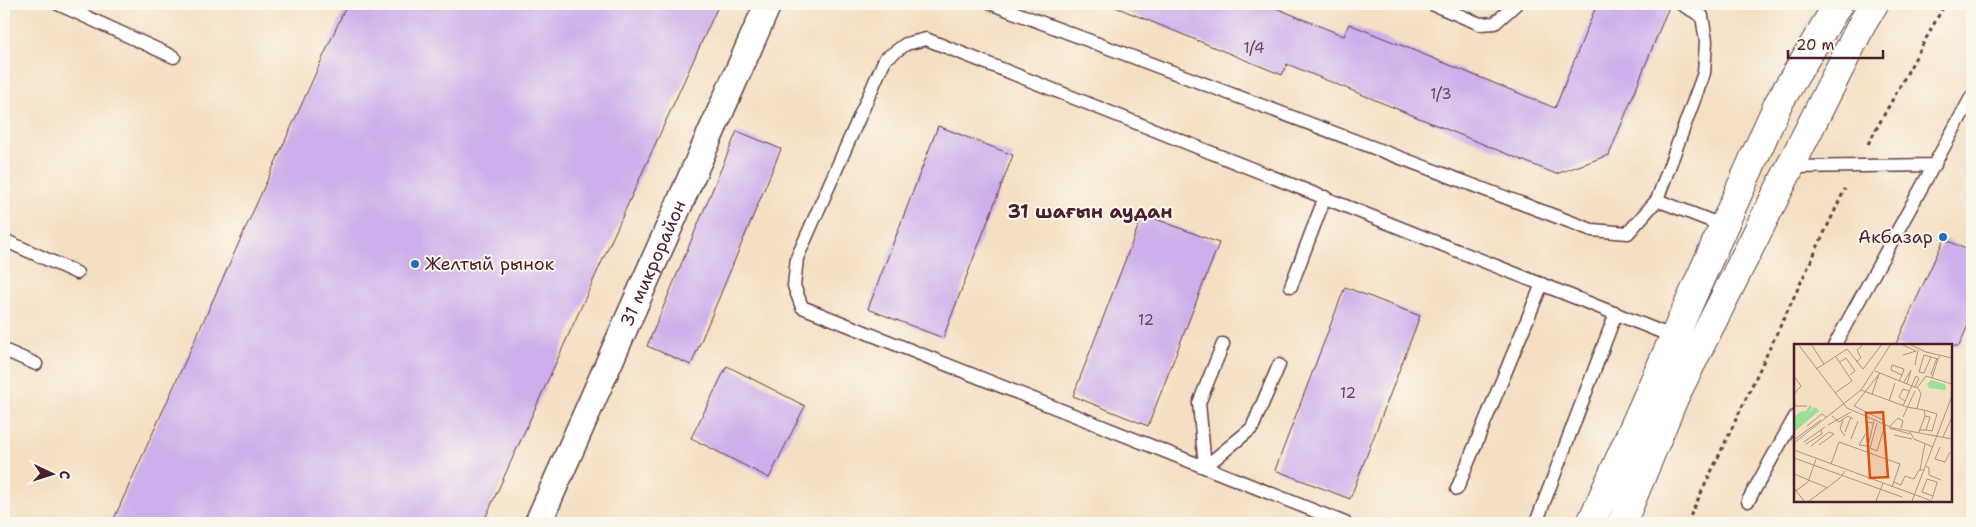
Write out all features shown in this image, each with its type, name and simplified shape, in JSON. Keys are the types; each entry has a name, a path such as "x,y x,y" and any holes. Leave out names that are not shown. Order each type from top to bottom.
{"street":[{"name":"31 микрорайон","path":"538,523 768,4"},
{"path":"1591,523 1778,104 1838,4"},
{"path":"1622,523 1674,398 1874,4"}],"lane":[{"path":"58,4 174,56"},
{"path":"992,4 1592,230 1628,233 1658,200 1704,73 1706,41 1702,16 1682,4"},
{"path":"1432,4 1480,24 1495,23 1516,4"},
{"path":"1345,523 802,307 794,286 798,258 885,59 906,44 926,39 1674,337"},
{"path":"1835,344 1972,96"},
{"path":"1790,167 1935,165"},
{"path":"1291,286 1325,198"},
{"path":"1658,200 1724,226"},
{"path":"4,240 77,273"},
{"path":"1457,489 1542,284"},
{"path":"1536,523 1616,313"},
{"path":"1205,467 1199,403 1223,344"},
{"path":"4,350 36,364"},
{"path":"1205,467 1252,428 1279,365"},
{"path":"1748,501 1794,419"}],"path":[{"path":"1687,523 1856,166 1945,4"}],"building":[{"name":"Желтый рынок","path":"347,4 719,4 483,523 112,523"},
{"path":"1108,4 1266,4 1344,36 1349,24 1555,108 1597,4 1670,4 1609,155 1556,174 1287,64 1282,75"},
{"path":"938,126 1013,155 943,338 868,309"},
{"path":"737,131 781,149 691,365 647,346"},
{"path":"1143,214 1219,243 1148,426 1073,396"},
{"path":"1944,239 1972,252 1972,316 1959,346 1951,346 1951,344 1896,344"},
{"path":"1345,287 1420,316 1350,499 1275,470"},
{"path":"727,366 805,406 769,478 691,438"}],"place":[{"name":"Акбазар","path":"1943,237"},
{"name":"Желтый рынок","path":"415,264"}],"district":[{"name":"31 шағын аудан","path":"1090,211"}]}
